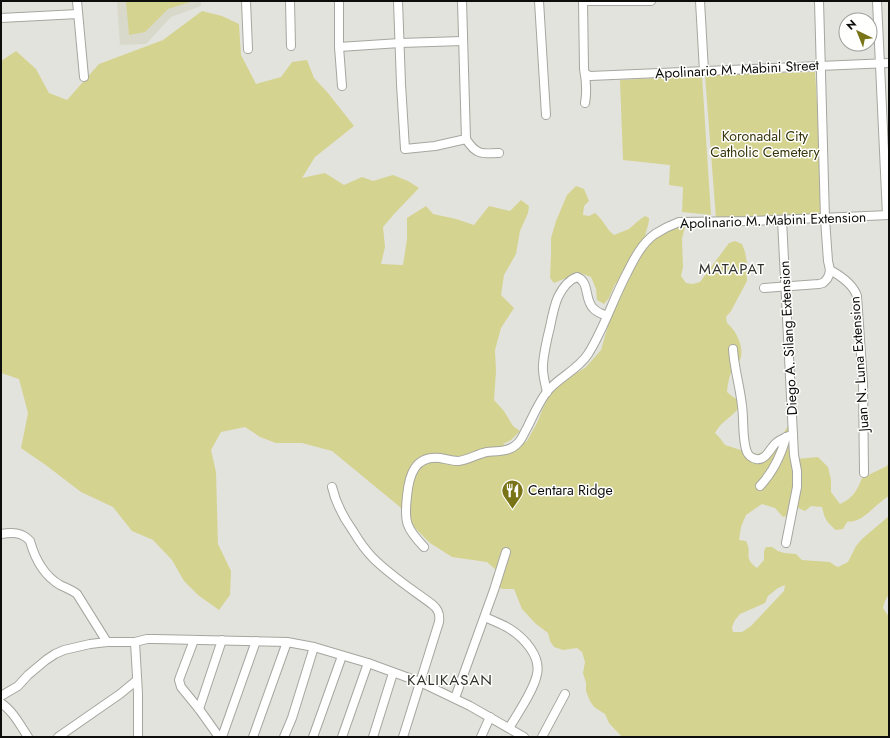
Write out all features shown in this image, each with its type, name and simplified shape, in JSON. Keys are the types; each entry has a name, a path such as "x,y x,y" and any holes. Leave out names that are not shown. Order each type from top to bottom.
{"street":[{"path":"77,1 84,77"},
{"path":"246,1 248,49"},
{"path":"290,1 292,46"},
{"path":"339,1 342,86"},
{"path":"398,1 405,149 435,146 466,139"},
{"path":"462,1 466,139 476,152 483,154 499,153"},
{"path":"538,1 546,115"},
{"path":"585,103 586,74 584,69 583,1 650,1"},
{"path":"700,1 704,70"},
{"path":"764,288 823,283 829,275 830,270 825,219 819,1"},
{"path":"877,1 888,215"},
{"path":"1,18 78,14"},
{"path":"340,47 464,41"},
{"name":"Apolinario M. Mabini Street","path":"586,74 590,76 889,63"},
{"name":"Apolinario M. Mabini Extension","path":"424,547 411,530 407,522 405,511 411,475 416,467 421,461 429,458 458,461 482,454 510,449 517,445 522,439 535,411 547,392 554,384 578,366 587,356 596,341 632,262 643,246 654,235 668,226 679,222 825,219 888,215"},
{"name":"Diego A. Silang Extension","path":"782,220 789,436 798,477 786,543"},
{"name":"Juan N. Luna Extension","path":"830,270 846,281 854,289 857,296 863,383 864,473"},
{"path":"547,392 543,365 546,345 556,304 564,287 571,279 576,277 581,279 585,284 589,303 593,309 598,313 607,316"},
{"path":"733,348 740,389 747,453 755,459 762,458 768,454 777,442 789,436"},
{"path":"760,486 769,477 775,467 789,436"},
{"path":"332,487 334,497 342,515 366,549 397,579 433,605 438,610 440,616 403,737"},
{"path":"1,534 14,533 28,538 41,567 53,580 77,594 107,642"},
{"path":"455,698 485,617 506,552"},
{"path":"485,617 504,626 518,636 532,650 538,665 538,672 533,687 509,728"},
{"path":"1,696 18,686 34,670 54,654 76,647 107,642 135,642 147,639 287,642 314,647 368,663 420,682 455,698 524,737"},
{"path":"194,640 179,680 181,687 219,737"},
{"path":"199,709 222,640"},
{"path":"222,737 256,641"},
{"path":"135,642 138,737"},
{"path":"253,737 287,642"},
{"path":"284,737 292,718 314,647"},
{"path":"313,737 342,656"},
{"path":"342,737 368,663"},
{"path":"373,737 394,672"},
{"path":"58,737 115,698 137,680"},
{"path":"542,737 565,694"},
{"path":"1,703 8,708 28,737"},
{"path":"481,737 490,717"}],"shaded area":[{"path":"117,1 201,1 201,6 171,17 146,44 120,45"}],"green space":[{"path":"126,1 190,2 168,9 145,32 129,35"},
{"path":"202,11 222,16 239,24 241,55 256,84 281,77 292,62 307,60 314,78 354,126 315,157 302,178 325,173 344,185 362,177 373,181 393,175 408,181 419,188 383,227 385,247 381,264 403,265 407,239 407,218 426,206 433,214 474,225 489,206 510,211 521,200 529,206 528,213 520,231 516,254 504,275 501,295 514,308 501,328 495,350 496,371 494,400 504,411 513,426 520,431 511,440 503,444 515,449 527,441 551,392 561,383 586,367 601,350 612,312 626,285 623,278 615,284 609,298 604,304 597,300 596,289 591,277 580,273 554,283 550,278 551,238 556,221 567,195 576,186 584,189 589,201 584,206 583,215 589,216 595,213 614,235 629,229 645,216 649,218 649,223 645,237 651,241 671,228 681,224 685,227 682,239 683,267 681,276 686,283 693,284 700,282 729,243 735,241 742,244 747,263 747,281 731,311 726,317 727,323 734,330 739,340 741,350 740,360 734,367 728,382 727,392 739,400 740,406 715,433 725,445 757,454 774,448 793,418 797,459 818,457 828,467 831,480 831,492 840,504 854,494 862,478 887,466 889,462 889,496 863,517 858,520 847,522 843,529 836,530 826,520 822,507 811,506 805,511 798,508 791,515 783,517 775,508 762,504 746,515 741,527 739,540 746,541 749,549 750,561 757,568 764,560 764,551 766,547 772,547 784,553 796,554 802,560 830,562 838,567 848,562 856,546 862,539 889,516 889,594 883,608 889,617 889,737 622,737 609,723 605,714 594,707 590,701 586,691 586,683 583,673 585,662 582,652 577,648 563,650 554,647 550,641 548,633 536,624 522,609 514,589 503,589 492,585 492,578 496,570 487,562 452,557 430,543 411,524 400,507 332,451 302,443 276,443 260,437 245,427 221,432 211,450 216,472 218,544 231,571 230,595 219,610 198,595 184,581 172,560 153,540 132,531 113,507 81,492 21,448 28,413 19,379 1,373 1,61 16,51 36,69 49,93 67,100 99,64 163,40","holes":["785,585 784,591 751,626 742,632 733,632 732,627 740,614 765,603 768,596 778,588"]},
{"name":"Koronadal City Catholic Cemetery","path":"815,72 824,216 716,219 705,75"},
{"path":"702,76 711,215 682,212 683,187 669,185 670,165 623,160 620,80"}],"place":[{"name":"Centara Ridge","path":"512,510"}],"district":[{"name":"MATAPAT","path":"732,269"},
{"name":"KALIKASAN","path":"450,680"}]}
